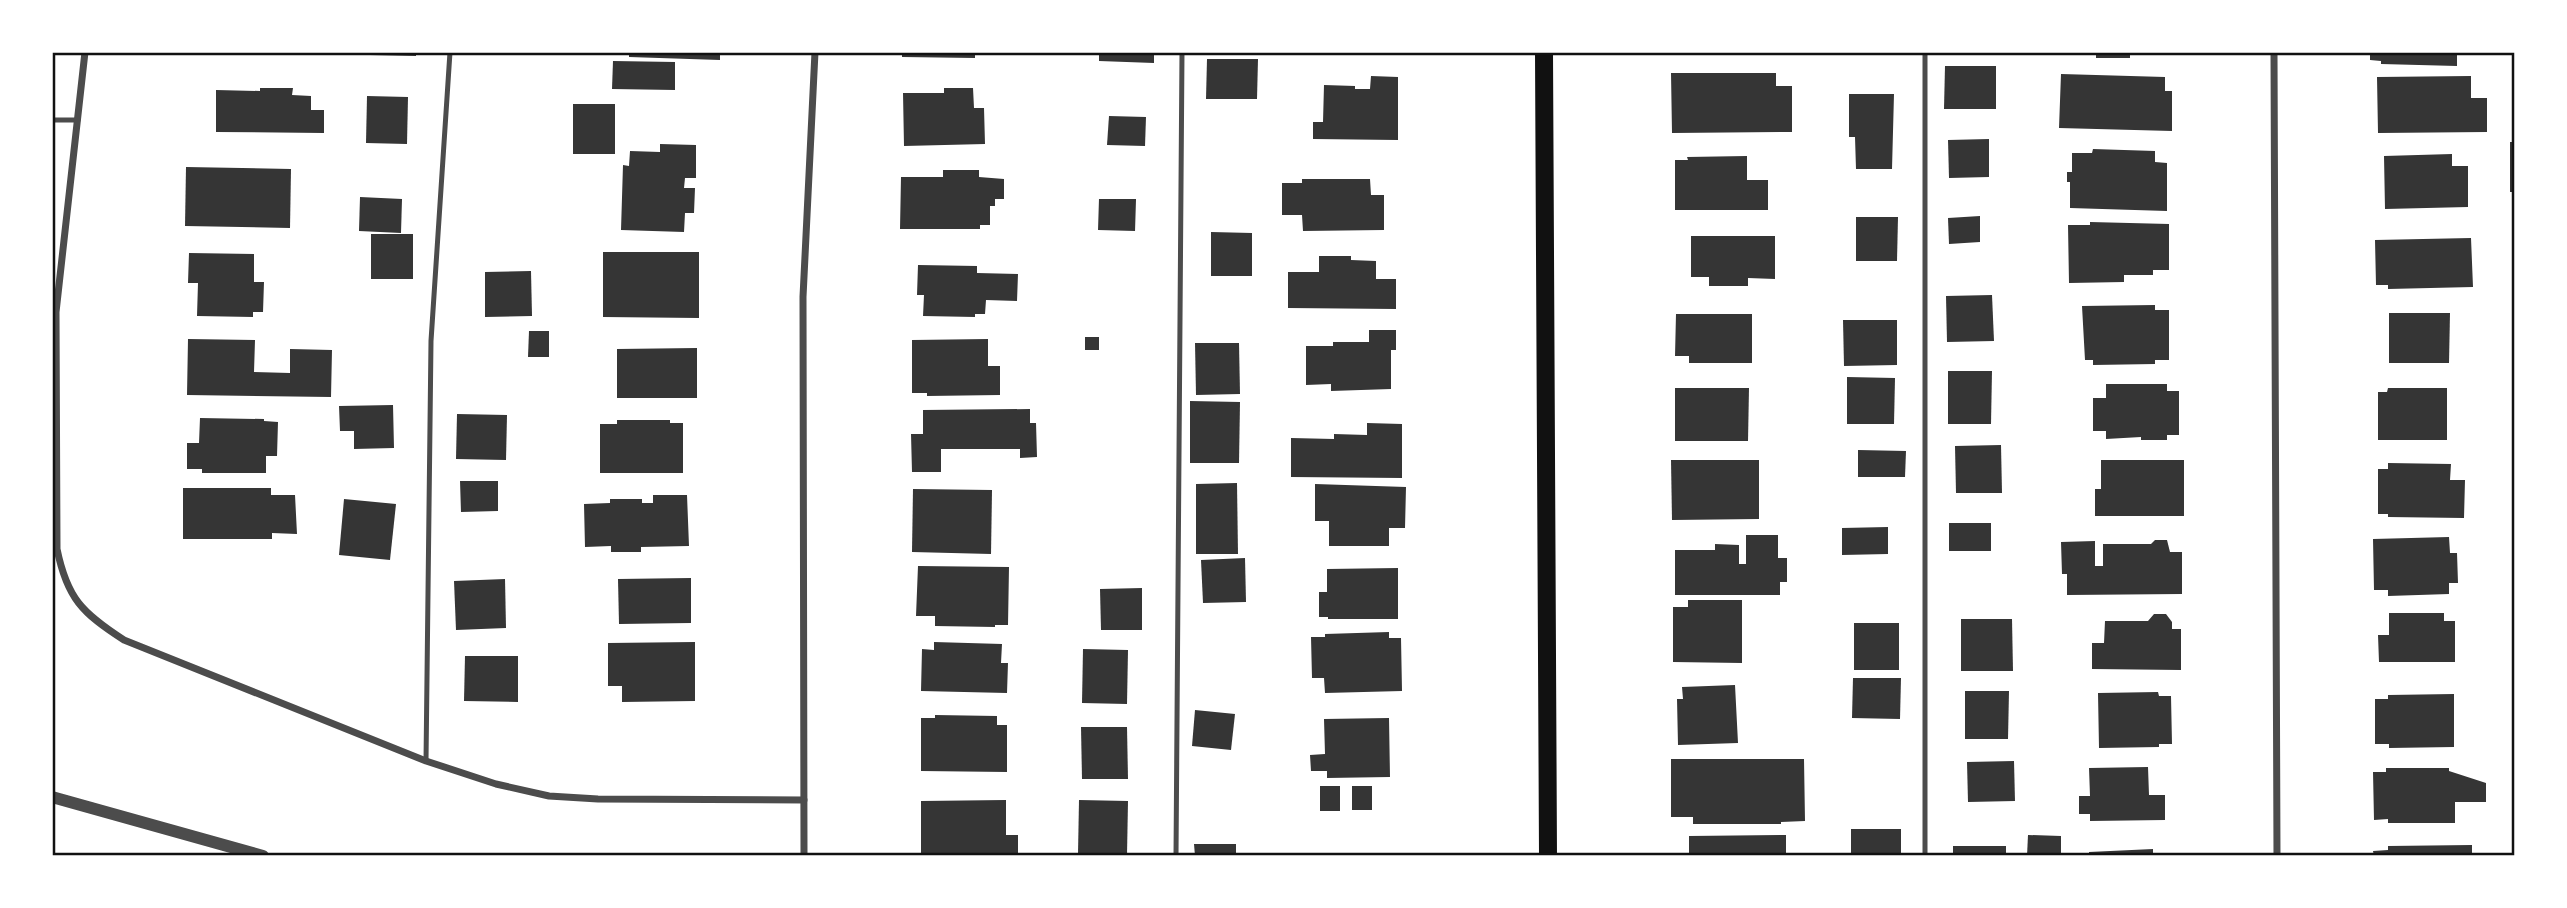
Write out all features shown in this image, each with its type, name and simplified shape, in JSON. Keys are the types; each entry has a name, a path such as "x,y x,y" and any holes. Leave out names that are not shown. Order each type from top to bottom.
{"main road":[{"path":"1544,52 1548,856"}],"street":[{"path":"85,52 56,312 57,549 63,578 76,601 99,624 124,640 426,761 496,785 549,796 598,799 804,800"},
{"path":"804,856 803,297 815,52"},
{"path":"2274,52 2277,856"},
{"path":"52,797 263,856"}],"lane":[{"path":"426,761 431,341 450,52"},
{"path":"1176,856 1182,52"},
{"path":"1925,52 1925,856"},
{"path":"52,120 78,120"}],"building":[{"path":"370,52 416,52 416,56 370,55"},
{"path":"629,52 720,52 720,60 629,57"},
{"path":"902,52 975,52 975,58 902,57"},
{"path":"1099,52 1154,52 1154,63 1099,61"},
{"path":"2096,52 2130,52 2130,58 2096,58"},
{"path":"2370,52 2457,52 2457,66 2381,64 2381,61 2370,60"},
{"path":"1207,59 1258,59 1257,99 1206,99"},
{"path":"613,61 675,62 675,90 612,89"},
{"path":"1945,66 1996,66 1996,109 1944,109"},
{"path":"1671,73 1776,73 1776,86 1792,86 1792,132 1672,133"},
{"path":"2061,74 2165,77 2165,91 2172,91 2172,131 2059,128"},
{"path":"1371,76 1398,77 1398,140 1313,139 1313,122 1323,122 1324,85 1370,89"},
{"path":"2471,76 2471,98 2487,98 2487,132 2378,133 2377,77"},
{"path":"260,88 293,88 292,95 311,96 311,110 324,110 324,133 216,132 216,90 260,91"},
{"path":"944,88 973,88 974,108 984,108 985,144 904,146 903,93 944,93"},
{"path":"1849,94 1894,94 1892,169 1856,169 1855,137 1849,137"},
{"path":"367,96 408,97 407,144 366,143"},
{"path":"573,104 615,104 615,154 573,154"},
{"path":"1109,116 1146,117 1145,146 1107,145"},
{"path":"1989,139 1989,177 1949,178 1948,140"},
{"path":"2510,142 2514,142 2514,192 2510,192"},
{"path":"660,144 696,145 696,178 685,178 684,188 695,188 694,213 685,213 684,232 621,230 623,165 629,166 630,151 660,152"},
{"path":"2093,149 2155,151 2155,162 2167,163 2167,211 2070,208 2070,182 2067,182 2067,172 2072,172 2072,153 2092,153"},
{"path":"2452,154 2452,166 2468,166 2468,207 2385,209 2384,156"},
{"path":"1747,156 1747,180 1768,180 1768,210 1675,210 1675,160 1688,160 1687,157"},
{"path":"186,167 291,169 290,228 185,226"},
{"path":"943,170 979,170 979,177 1004,179 1004,199 995,199 995,206 990,206 990,225 980,225 980,229 900,229 901,177 943,177"},
{"path":"1302,179 1370,179 1371,195 1384,195 1384,230 1303,231 1302,215 1282,215 1282,183 1302,183"},
{"path":"360,197 402,199 401,233 359,231"},
{"path":"1099,199 1136,199 1135,231 1098,230"},
{"path":"1980,216 1980,242 1949,244 1948,218"},
{"path":"1856,217 1898,217 1897,261 1856,261"},
{"path":"2090,222 2169,224 2169,270 2153,270 2153,275 2124,275 2124,282 2069,283 2068,225 2090,225"},
{"path":"1211,232 1252,233 1252,276 1211,276"},
{"path":"371,234 413,234 413,279 371,279"},
{"path":"1691,236 1775,236 1775,279 1748,278 1748,286 1709,286 1709,277 1691,277"},
{"path":"2471,238 2473,287 2388,289 2388,285 2376,285 2375,240"},
{"path":"603,252 699,252 699,318 603,317"},
{"path":"189,253 254,254 254,282 264,282 263,312 253,312 253,317 197,316 198,283 188,283"},
{"path":"1319,256 1351,256 1351,260 1376,261 1376,279 1396,279 1396,309 1288,308 1288,272 1319,272"},
{"path":"918,265 977,266 977,273 1018,274 1017,301 986,300 985,314 975,314 975,317 923,316 924,295 917,295"},
{"path":"531,271 532,316 485,317 485,272"},
{"path":"1992,295 1994,341 1947,342 1946,296"},
{"path":"2155,305 2155,310 2169,310 2169,360 2155,360 2155,364 2093,365 2093,360 2085,360 2082,306"},
{"path":"2389,313 2450,313 2449,363 2389,363"},
{"path":"1676,314 1752,314 1752,363 1689,363 1689,356 1675,356"},
{"path":"1843,320 1897,320 1897,365 1844,366"},
{"path":"1369,330 1396,330 1396,350 1391,350 1391,389 1331,391 1331,384 1306,385 1306,346 1333,346 1333,342 1369,342"},
{"path":"529,331 549,331 549,357 528,357"},
{"path":"1085,337 1099,337 1099,350 1085,350"},
{"path":"188,339 255,340 254,372 290,373 290,349 332,350 331,397 187,395"},
{"path":"988,339 988,366 1000,366 1000,395 927,396 927,393 912,393 912,340"},
{"path":"1195,343 1239,343 1240,394 1196,395"},
{"path":"697,348 697,398 617,398 617,349"},
{"path":"1948,371 1992,371 1991,424 1948,424"},
{"path":"1847,377 1895,378 1894,424 1847,424"},
{"path":"2106,384 2167,384 2167,391 2179,391 2179,435 2167,435 2167,440 2141,440 2141,437 2106,439 2106,431 2093,431 2093,398 2106,398"},
{"path":"1675,388 1749,388 1748,441 1675,441"},
{"path":"2388,388 2447,388 2447,440 2378,440 2378,392 2387,392"},
{"path":"1190,401 1240,402 1239,463 1190,463"},
{"path":"393,405 394,448 354,449 354,431 340,431 339,406"},
{"path":"1030,409 1030,423 1036,423 1037,457 1020,458 1020,449 941,449 941,472 912,472 911,434 923,434 923,410"},
{"path":"457,414 507,415 506,460 456,459"},
{"path":"200,418 264,419 278,422 277,456 266,456 266,473 202,473 202,469 187,469 187,443 199,443"},
{"path":"617,420 670,420 670,423 683,423 683,473 600,473 600,424 617,424"},
{"path":"1367,423 1402,424 1402,478 1291,477 1291,438 1334,439 1334,434 1367,435"},
{"path":"2001,445 2002,493 1956,493 1955,446"},
{"path":"1858,450 1906,451 1905,477 1858,477"},
{"path":"1671,460 1759,460 1759,519 1672,520"},
{"path":"2101,460 2184,460 2184,516 2095,516 2095,489 2101,489"},
{"path":"2388,463 2451,464 2450,480 2465,480 2464,518 2388,517 2388,514 2378,514 2378,469 2388,469"},
{"path":"460,481 498,481 498,511 461,512"},
{"path":"1237,483 1238,554 1196,554 1196,484"},
{"path":"1315,484 1406,487 1405,528 1389,528 1389,546 1329,546 1329,521 1315,521"},
{"path":"183,488 271,488 271,495 295,495 297,534 272,533 272,539 183,539"},
{"path":"913,489 992,490 991,554 912,552"},
{"path":"653,495 687,495 689,546 641,547 641,552 611,552 611,546 585,547 584,504 610,503 610,499 642,499 642,503 653,503"},
{"path":"344,499 396,504 390,560 339,555"},
{"path":"1949,523 1991,523 1991,551 1949,551"},
{"path":"1888,527 1888,554 1842,555 1842,528"},
{"path":"1746,535 1778,535 1778,558 1787,558 1787,582 1780,582 1780,595 1675,595 1675,550 1715,550 1715,544 1739,545 1739,564 1746,564"},
{"path":"2449,537 2450,553 2457,553 2458,583 2449,583 2449,594 2388,596 2388,590 2374,590 2373,539"},
{"path":"2155,540 2167,540 2170,552 2182,552 2182,594 2067,595 2067,574 2062,574 2061,542 2095,541 2095,566 2103,566 2103,544 2151,544"},
{"path":"1245,558 1246,602 1203,603 1201,560"},
{"path":"918,566 1009,567 1008,625 935,626 935,616 916,616"},
{"path":"1398,568 1398,619 1319,617 1319,592 1327,592 1327,569"},
{"path":"691,578 691,623 619,624 618,579"},
{"path":"505,579 506,628 456,630 454,581"},
{"path":"1142,588 1142,630 1101,630 1100,589"},
{"path":"1688,600 1742,600 1742,663 1673,662 1673,607 1688,607"},
{"path":"2389,613 2444,613 2444,621 2455,621 2455,662 2379,662 2378,635 2389,635"},
{"path":"2154,614 2166,614 2172,622 2172,629 2181,629 2181,670 2092,669 2092,643 2104,643 2105,621 2148,621"},
{"path":"1961,619 2012,619 2013,671 1961,671"},
{"path":"1854,623 1899,623 1899,670 1854,670"},
{"path":"1389,632 1389,638 1401,638 1402,691 1325,693 1324,678 1312,678 1311,637"},
{"path":"695,642 695,701 622,702 622,686 608,686 608,643"},
{"path":"934,642 1002,644 1001,663 1008,663 1007,693 921,691 922,649 934,650"},
{"path":"1083,649 1128,650 1127,704 1082,703"},
{"path":"465,656 518,656 518,702 464,701"},
{"path":"1853,678 1901,678 1900,719 1852,718"},
{"path":"1735,685 1738,743 1678,745 1677,699 1683,699 1682,687"},
{"path":"1965,691 2009,691 2008,739 1965,739"},
{"path":"2158,692 2159,696 2171,696 2172,744 2159,744 2159,747 2099,748 2098,693"},
{"path":"2454,694 2454,747 2389,748 2389,744 2375,744 2375,699 2388,699 2388,695"},
{"path":"1195,710 1235,714 1231,750 1192,746"},
{"path":"935,715 997,716 997,725 1007,725 1007,772 921,771 921,718 935,718"},
{"path":"1389,718 1390,777 1327,778 1327,771 1311,771 1310,755 1325,754 1324,719"},
{"path":"1081,727 1127,727 1128,779 1082,779"},
{"path":"1671,759 1804,759 1805,821 1781,824 1693,824 1693,817 1671,817"},
{"path":"2014,761 2015,801 1968,802 1967,762"},
{"path":"2148,767 2149,795 2165,795 2165,820 2090,821 2090,814 2079,814 2079,796 2090,796 2089,768"},
{"path":"2386,768 2449,768 2449,771 2486,783 2486,802 2455,802 2455,823 2388,823 2388,819 2374,820 2373,772 2386,772"},
{"path":"1320,786 1340,786 1340,811 1320,811"},
{"path":"1352,786 1372,786 1372,810 1352,810"},
{"path":"1006,800 1006,835 1018,835 1018,856 921,856 921,801"},
{"path":"1079,800 1128,801 1127,855 1078,854"},
{"path":"1851,829 1901,829 1901,856 1851,856"},
{"path":"1786,835 1786,856 1689,856 1689,836"},
{"path":"2028,835 2061,836 2061,856 2027,856"},
{"path":"1194,844 1236,844 1236,856 1195,856"},
{"path":"2472,845 2472,856 2374,856 2373,851 2388,850 2388,846"},
{"path":"1953,846 2006,846 2006,856 1953,856"},
{"path":"2153,849 2153,856 2089,856 2089,852"}]}
